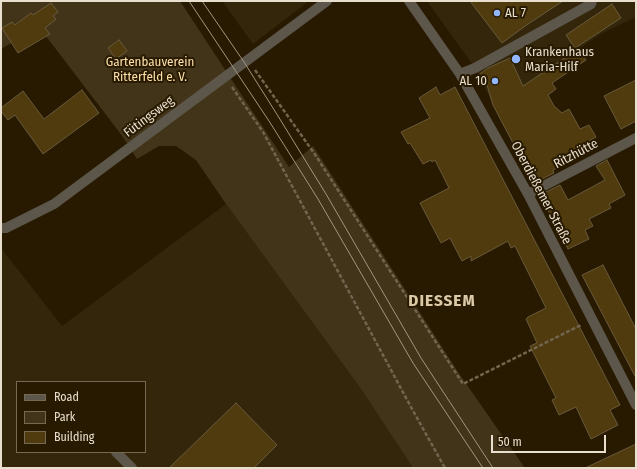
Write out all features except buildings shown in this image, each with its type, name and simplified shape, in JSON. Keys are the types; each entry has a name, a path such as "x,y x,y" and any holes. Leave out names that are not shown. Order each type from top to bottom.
{"street":[{"name":"Fütingsweg","path":"1,228 6,228 54,204 327,1"},
{"name":"Oberdießemer Straße","path":"409,1 460,74 528,194 636,405"},
{"path":"460,74 591,4 592,1"},
{"name":"Ritzhütte","path":"528,194 636,138"},
{"path":"117,453 132,468"}],"path":[{"path":"248,60 314,153 463,384 592,319"},
{"path":"225,76 263,132 445,468"}],"shaded area":[{"path":"222,1 309,1 253,44"},
{"name":"Krankenhaus Maria-Hilf","path":"427,1 636,1 636,17 601,34 514,93 493,104 475,68"},
{"path":"226,204 361,389 413,468 1,468 1,248 62,326"}],"green space":[{"name":"Gartenbauverein Ritterfeld e. V.","path":"1,1 180,1 289,167 313,146 460,375 525,468 413,468 361,389 226,204 196,160 176,146 159,146 137,159 123,137 39,27 1,49"}],"tram line":[{"path":"189,1 269,121 318,199 413,363 483,468"},
{"path":"202,1 244,62 278,116 326,194 421,358 493,468"}],"place":[{"name":"AL 7","path":"497,13"},
{"name":"Krankenhaus Maria-Hilf","path":"516,59"},
{"name":"AL 10","path":"495,81"}],"district":[{"name":"DIESSEM","path":"442,301"}]}
